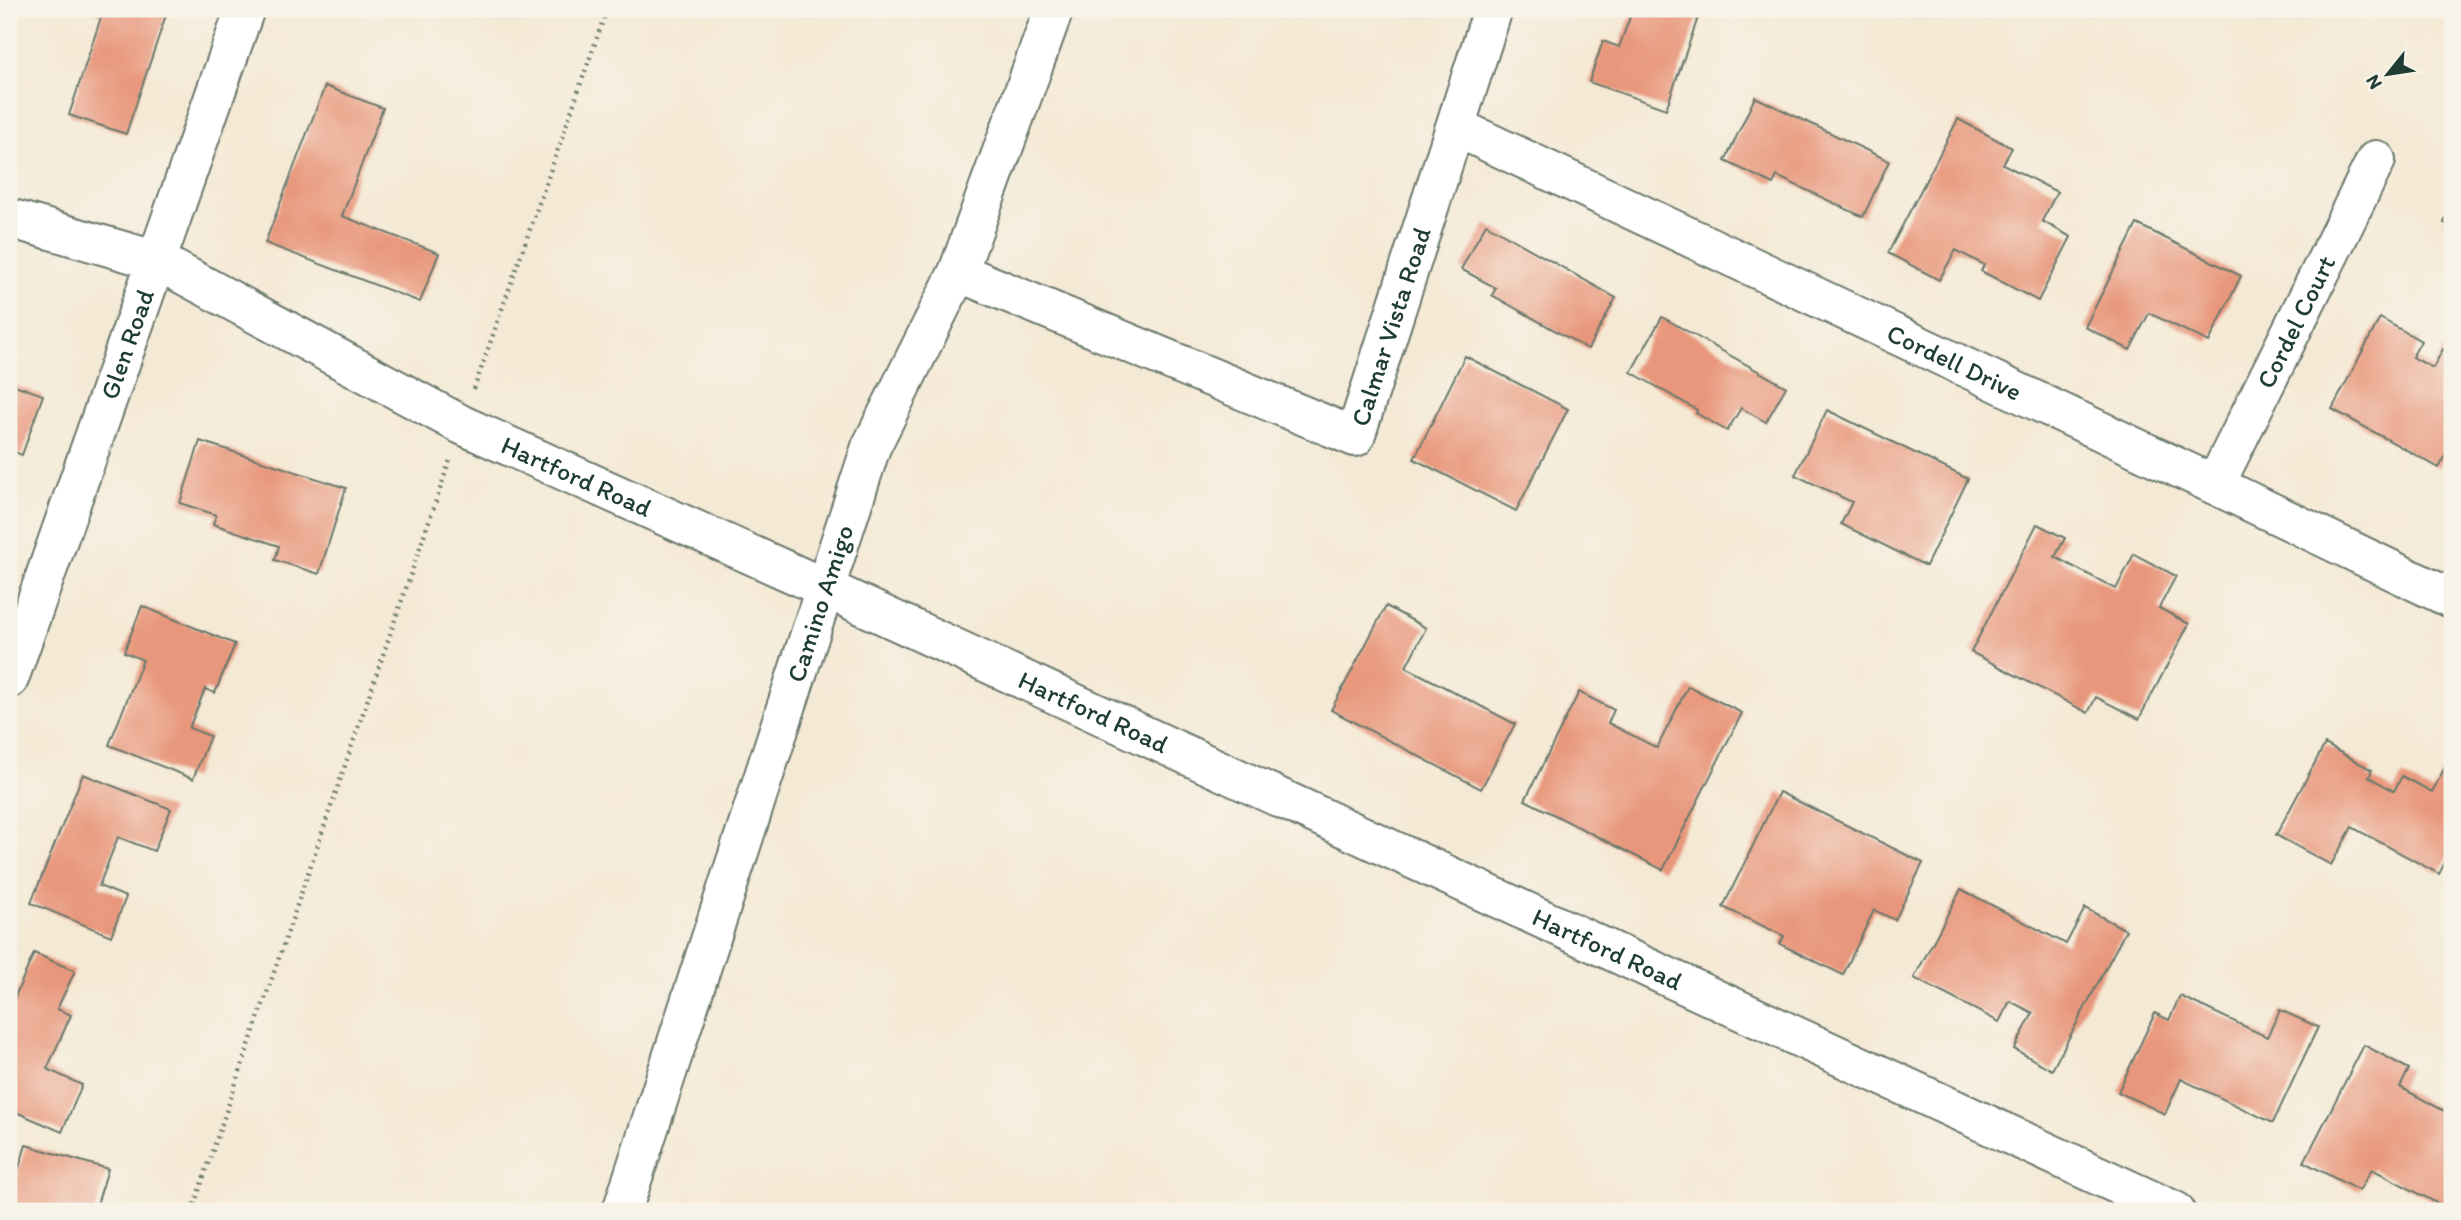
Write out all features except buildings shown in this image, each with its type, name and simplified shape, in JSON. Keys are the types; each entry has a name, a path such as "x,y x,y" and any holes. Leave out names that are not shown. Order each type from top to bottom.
{"street":[{"name":"Glen Road","path":"9,679 245,9"},
{"name":"Camino Amigo","path":"622,1211 871,447 958,272 1054,9"},
{"name":"Calmar Vista Road","path":"958,272 1354,437 1493,9"},
{"name":"Cordell Drive","path":"1456,127 2452,599"},
{"name":"Cordel Court","path":"2215,485 2376,160"},
{"name":"Hartford Road","path":"9,218 158,261 462,425 825,588 2175,1211"}],"path":[{"path":"192,1211 607,9"}]}
